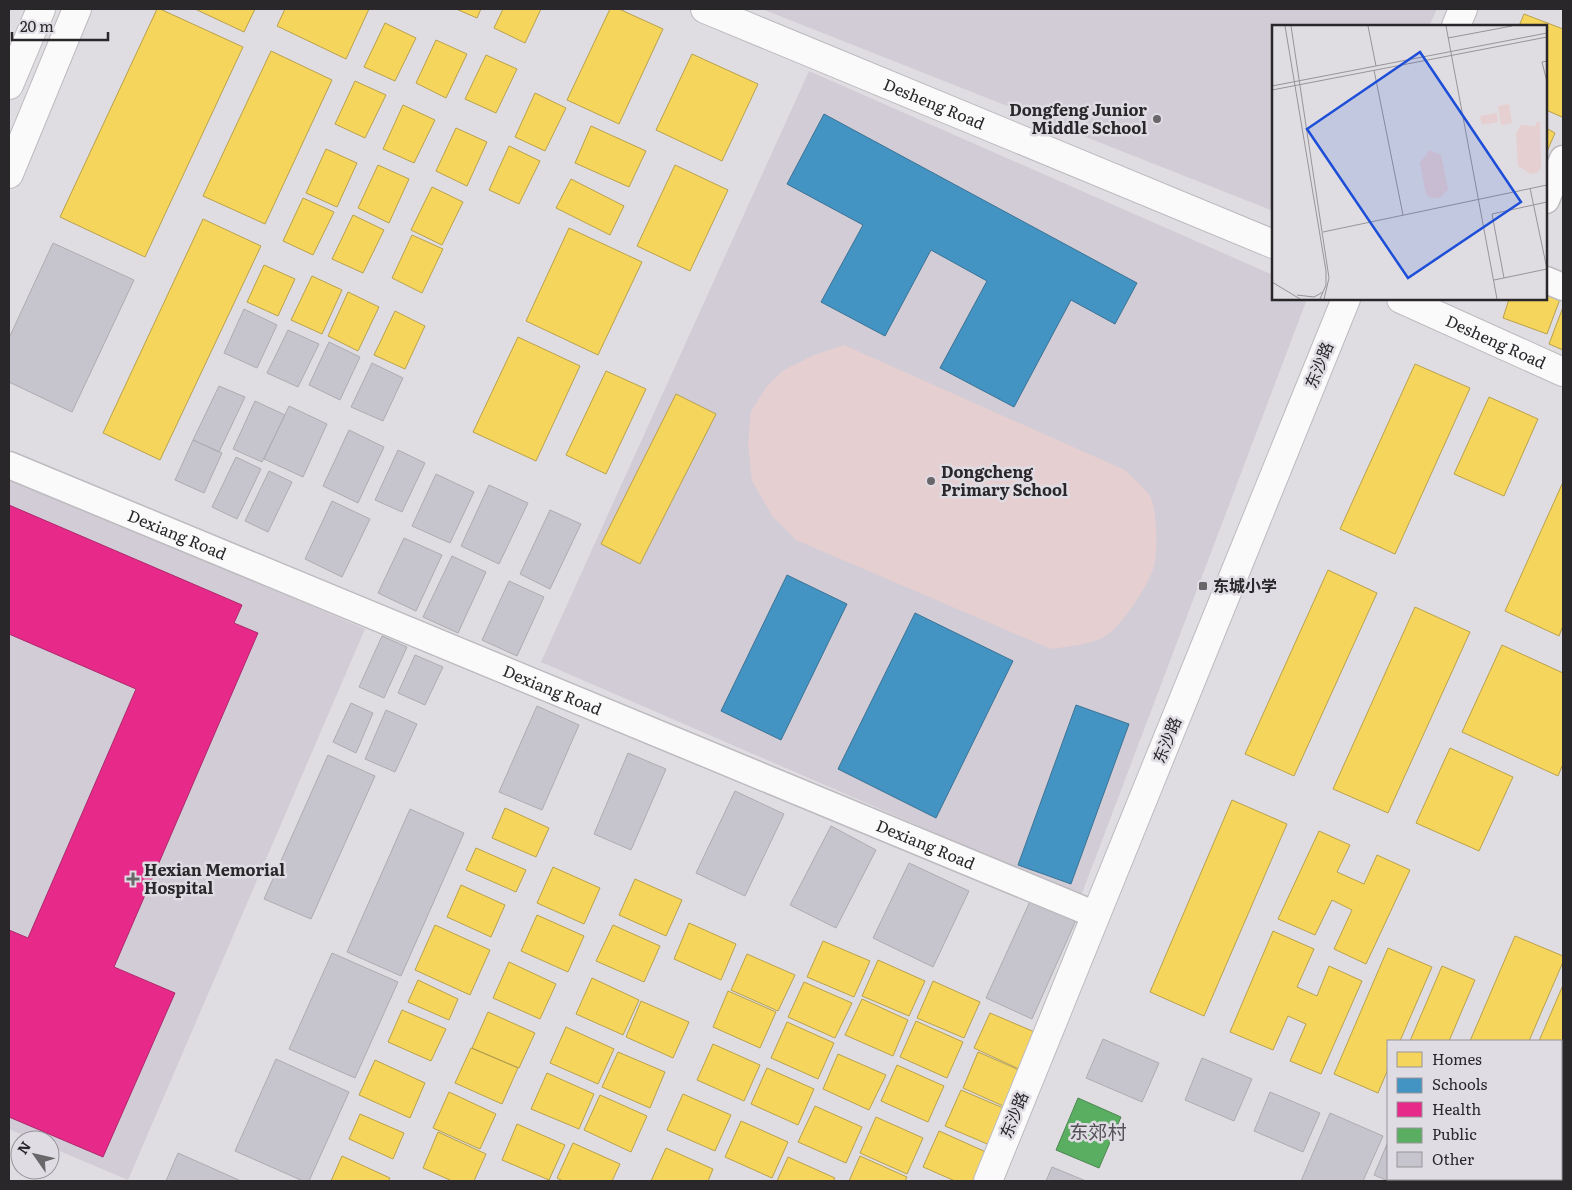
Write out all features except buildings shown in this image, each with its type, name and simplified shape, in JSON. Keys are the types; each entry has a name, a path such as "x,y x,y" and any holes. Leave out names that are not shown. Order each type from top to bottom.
{"street":[{"path":"9,85 41,9"},
{"path":"9,174 77,9"},
{"name":"Desheng Road","path":"705,9 1272,244"},
{"path":"1456,25 1463,9"},
{"path":"1547,198 1563,159"},
{"path":"1547,280 1563,288"},
{"name":"东沙路","path":"988,1181 1346,300"},
{"name":"Desheng Road","path":"1403,300 1563,372"},
{"name":"Dexiang Road","path":"9,465 1096,915"}],"shaded area":[{"name":"Dongfeng Junior Middle School","path":"762,9 1437,9 1429,25 1272,25 1272,211"},
{"name":"Dongcheng Primary School","path":"809,71 1272,275 1272,300 1307,300 1081,896 541,662"},
{"path":"844,345 1125,470 1143,488 1151,498 1155,512 1156,542 1154,566 1141,594 1113,630 1095,641 1051,649 796,540 773,517 752,481 748,444 751,411 767,386 784,370 814,355"},
{"name":"Hexian Memorial Hospital","path":"9,476 365,629 128,1180 60,1151 60,1130 9,1129"}],"place":[{"name":"Dongfeng Junior Middle School","path":"1157,119"},
{"name":"Dongcheng Primary School","path":"931,481"},
{"name":"东城小学","path":"1203,586"},
{"name":"Hexian Memorial Hospital","path":"133,879"}],"district":[{"name":"东郊村","path":"1098,1132"}]}
